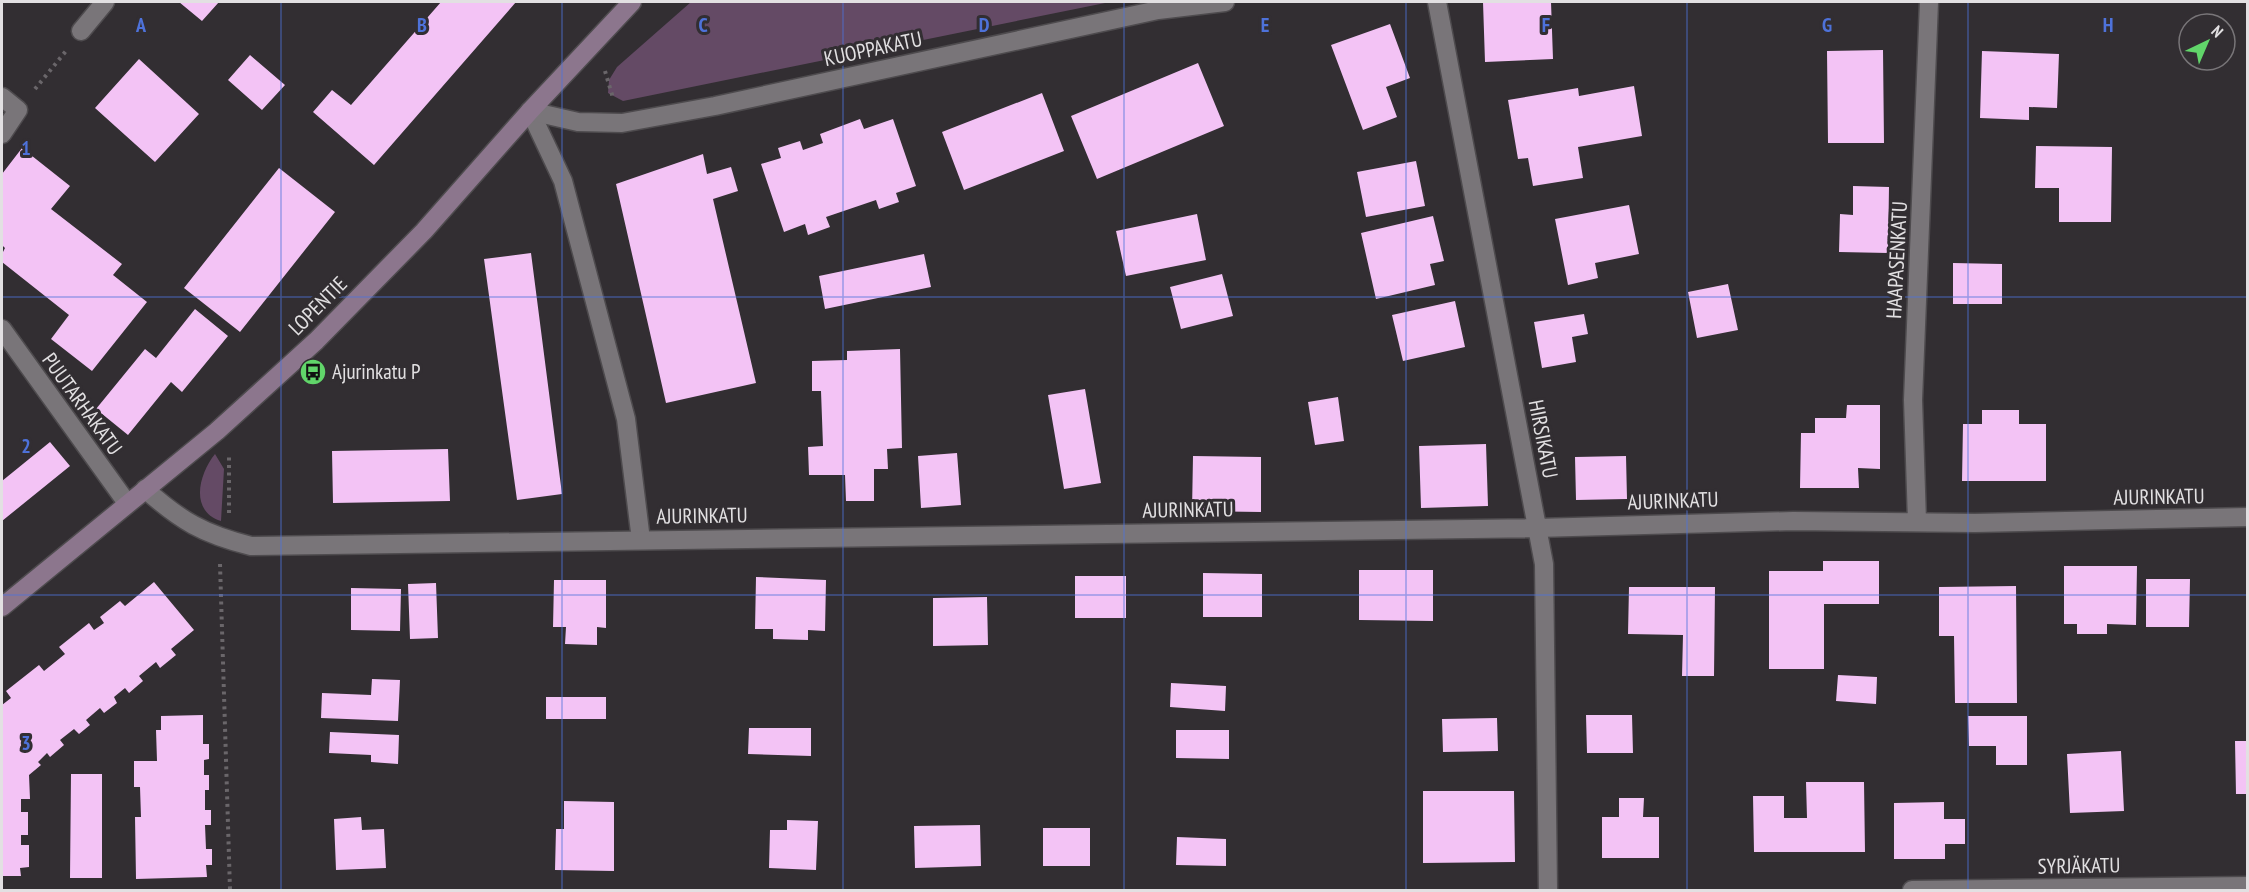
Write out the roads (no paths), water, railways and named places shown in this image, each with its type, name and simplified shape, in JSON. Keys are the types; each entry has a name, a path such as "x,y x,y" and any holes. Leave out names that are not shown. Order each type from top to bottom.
{"street":[{"path":"81,31 105,2"},
{"name":"LOPENTIE","path":"2,607 217,431 316,341 424,231 530,111 632,2"},
{"name":"KUOPPAKATU","path":"530,111 578,122 622,123 715,106 1158,10 1225,2"},
{"name":"HIRSIKATU","path":"1437,2 1544,564 1548,891"},
{"name":"HAAPASENKATU","path":"1917,521 1913,400 1929,2"},
{"path":"2,97 18,110 2,134"},
{"path":"530,111 563,181 626,419 641,540"},
{"name":"PUUTARHAKATU","path":"2,329 127,503"},
{"name":"AJURINKATU","path":"145,489 187,523 224,539 251,546 1537,528 1793,521 1975,523 2247,517"},
{"name":"SYRJÄKATU","path":"1912,891 2247,886"}],"place":[{"name":"Ajurinkatu P","path":"313,372"}]}
